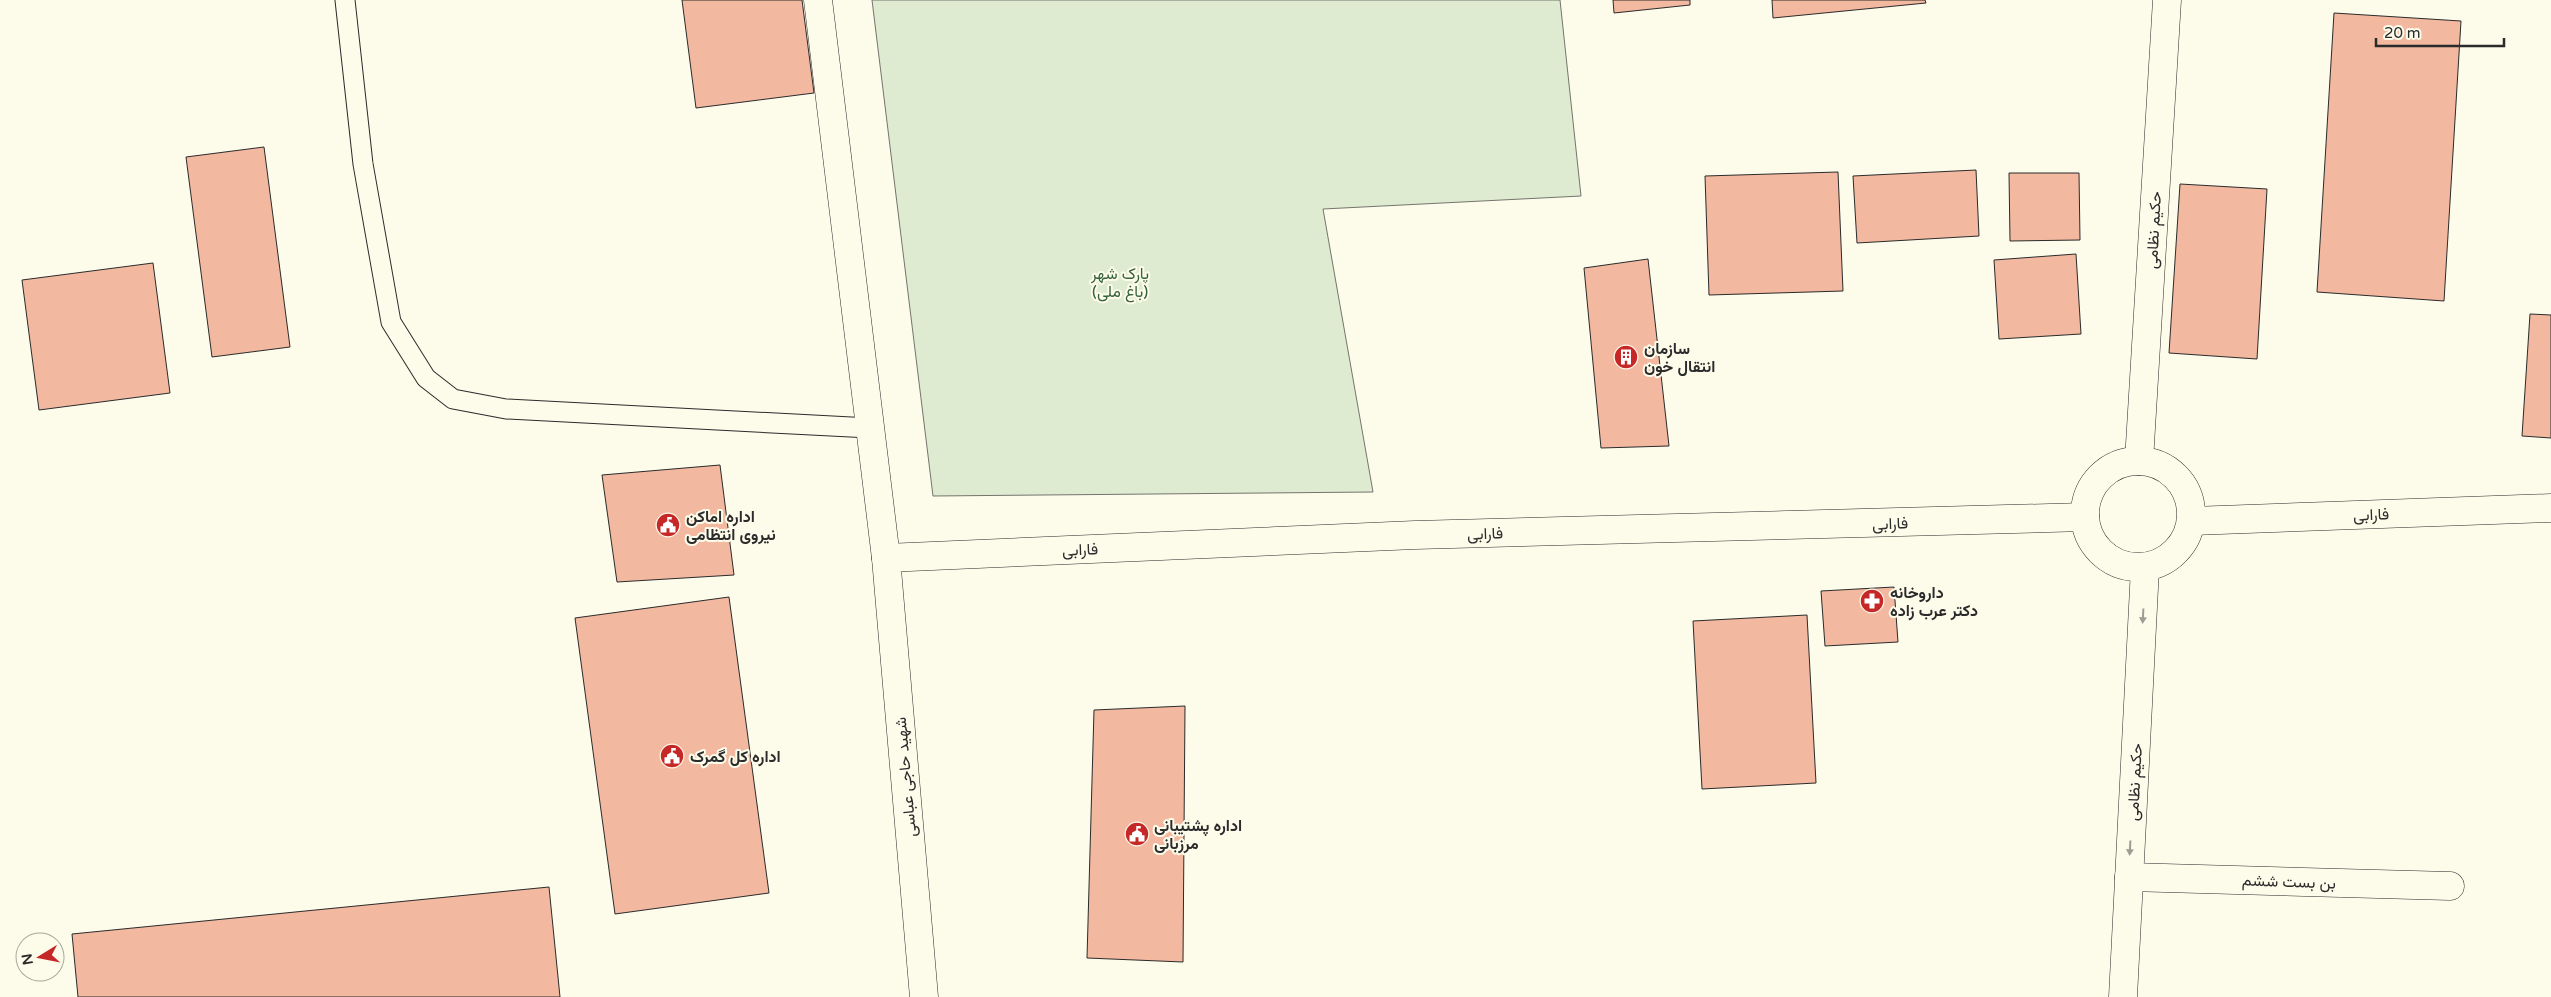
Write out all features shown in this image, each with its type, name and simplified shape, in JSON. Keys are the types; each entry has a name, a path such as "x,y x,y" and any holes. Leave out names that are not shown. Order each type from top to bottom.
{"street":[{"name":"شهید حاجی عباسی","path":"818,0 886,558 924,997"},
{"name":"حکیم نظامی","path":"2139,461 2167,0"},
{"path":"2139,461 2157,465 2172,473 2184,487 2191,503 2192,521 2186,538 2176,553 2162,562 2145,568 2127,567 2111,561 2098,550 2089,535 2085,517 2087,500 2094,484 2106,471 2122,464 2139,461"},
{"name":"فارابی","path":"2192,521 2551,508"},
{"name":"فارابی","path":"886,558 1415,535 2085,517"},
{"name":"حکیم نظامی","path":"2123,997 2145,568"},
{"name":"بن بست ششم","path":"2129,877 2450,886"}],"lane":[{"path":"345,0 363,164 391,322 426,378 453,399 506,409 870,428"}],"green space":[{"name":"پارک شهر (باغ ملی)","path":"872,0 1560,0 1581,196 1323,209 1373,492 933,496"}],"building":[{"path":"682,0 802,0 814,93 696,108"},
{"path":"1613,0 1690,0 1690,5 1614,13"},
{"path":"1772,0 1925,0 1926,3 1773,18"},
{"path":"2334,13 2461,21 2444,301 2317,292"},
{"path":"264,147 290,347 212,357 186,157"},
{"path":"1976,170 1979,236 1857,243 1853,176"},
{"path":"1838,172 1843,291 1709,295 1705,176"},
{"path":"2009,173 2079,173 2080,240 2010,241"},
{"path":"2180,184 2267,189 2257,359 2169,353"},
{"path":"2076,254 2081,334 1999,339 1994,260"},
{"name":"سازمان انتقال خون","path":"1648,259 1669,446 1601,448 1584,268"},
{"path":"153,263 170,393 39,410 22,280"},
{"path":"2530,314 2551,315 2551,438 2522,436"},
{"name":"اداره اماکن نیروی انتظامی","path":"720,465 734,575 617,582 602,475"},
{"path":"1894,587 1898,642 1825,646 1821,591"},
{"name":"اداره کل گمرک","path":"729,597 769,893 615,914 575,618"},
{"path":"1807,615 1816,783 1702,789 1693,621"},
{"name":"اداره پشتیبانی مرزبانی","path":"1185,706 1183,962 1087,958 1094,710"},
{"path":"549,887 560,997 78,997 72,934"}],"place":[{"name":"سازمان انتقال خون","path":"1626,357"},
{"name":"اداره اماکن نیروی انتظامی","path":"668,525"},
{"name":"داروخانه دکتر عرب زاده","path":"1872,601"},
{"name":"اداره کل گمرک","path":"672,756"},
{"name":"اداره پشتیبانی مرزبانی","path":"1137,834"}]}
